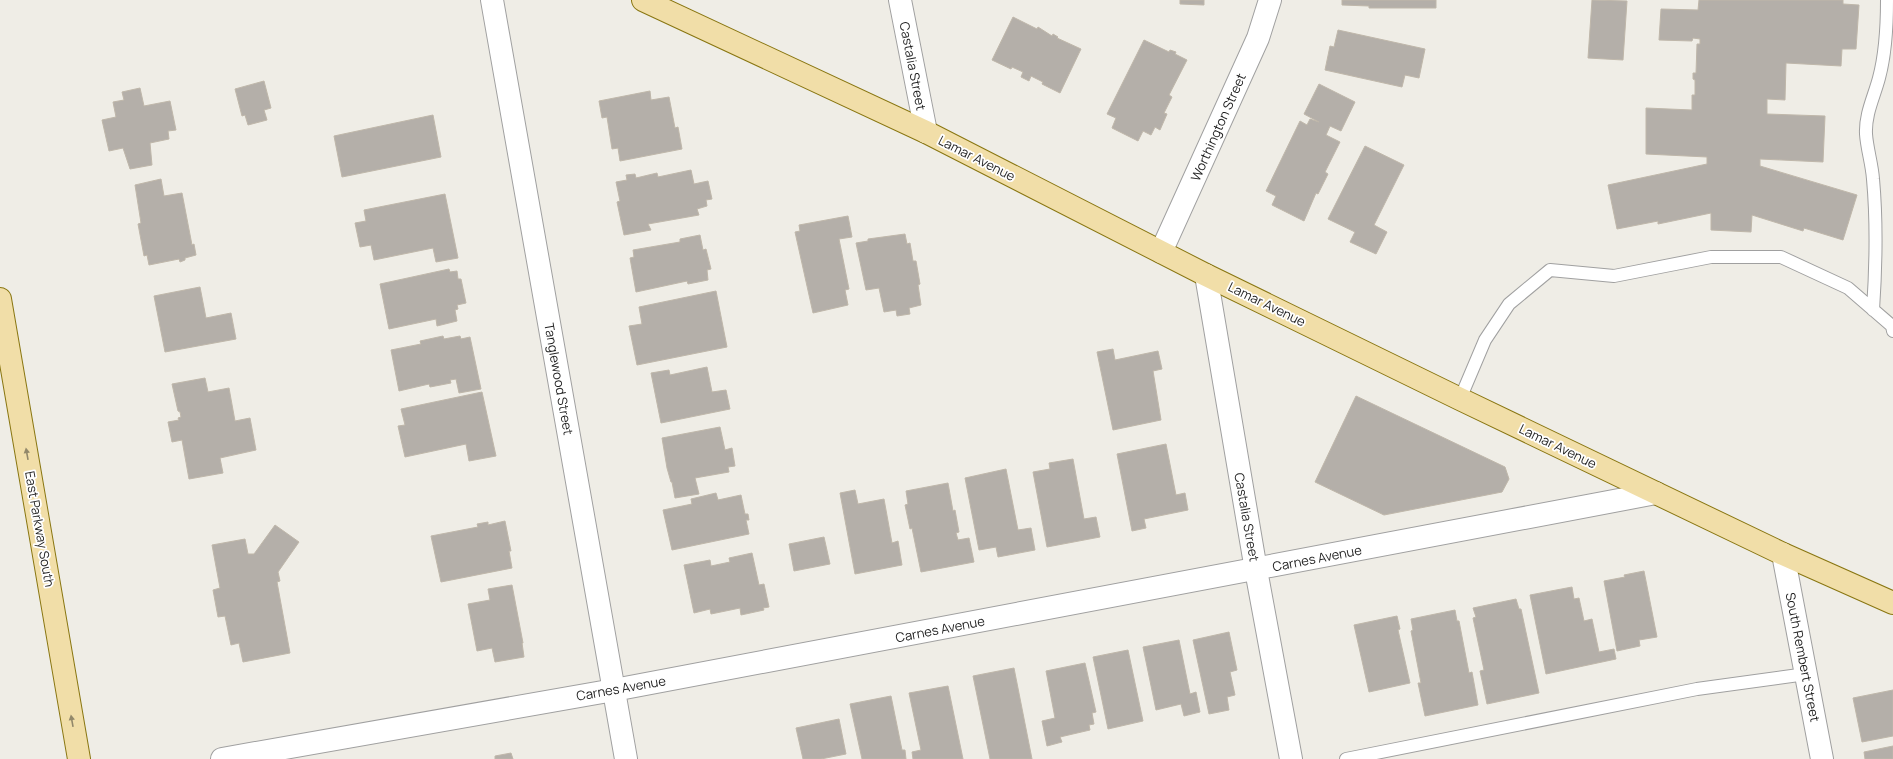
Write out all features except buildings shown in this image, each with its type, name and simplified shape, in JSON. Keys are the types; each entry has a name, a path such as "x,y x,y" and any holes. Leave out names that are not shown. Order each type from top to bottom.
{"main road":[{"name":"Lamar Avenue","path":"643,0 926,132 1206,275 1460,399 1783,554 1893,603"},
{"name":"East Parkway South","path":"0,299 79,759"}],"street":[{"name":"Tanglewood Street","path":"492,0 626,759"},
{"name":"Castalia Street","path":"900,0 926,132"},
{"name":"Worthington Street","path":"1161,252 1258,38 1270,0"},
{"name":"Castalia Street","path":"1206,275 1256,570 1291,759"},
{"name":"Carnes Avenue","path":"222,759 614,690 1256,570 1656,493"},
{"name":"South Rembert Street","path":"1783,554 1822,759"}],"lane":[{"path":"1873,310 1876,262 1875,215 1873,178 1866,134 1868,108 1879,79 1886,47 1887,0"},
{"path":"1460,399 1485,340 1509,304 1550,270 1614,276 1712,257 1781,257 1848,288 1892,326 1893,331"},
{"path":"1346,759 1697,689 1806,674"}]}
